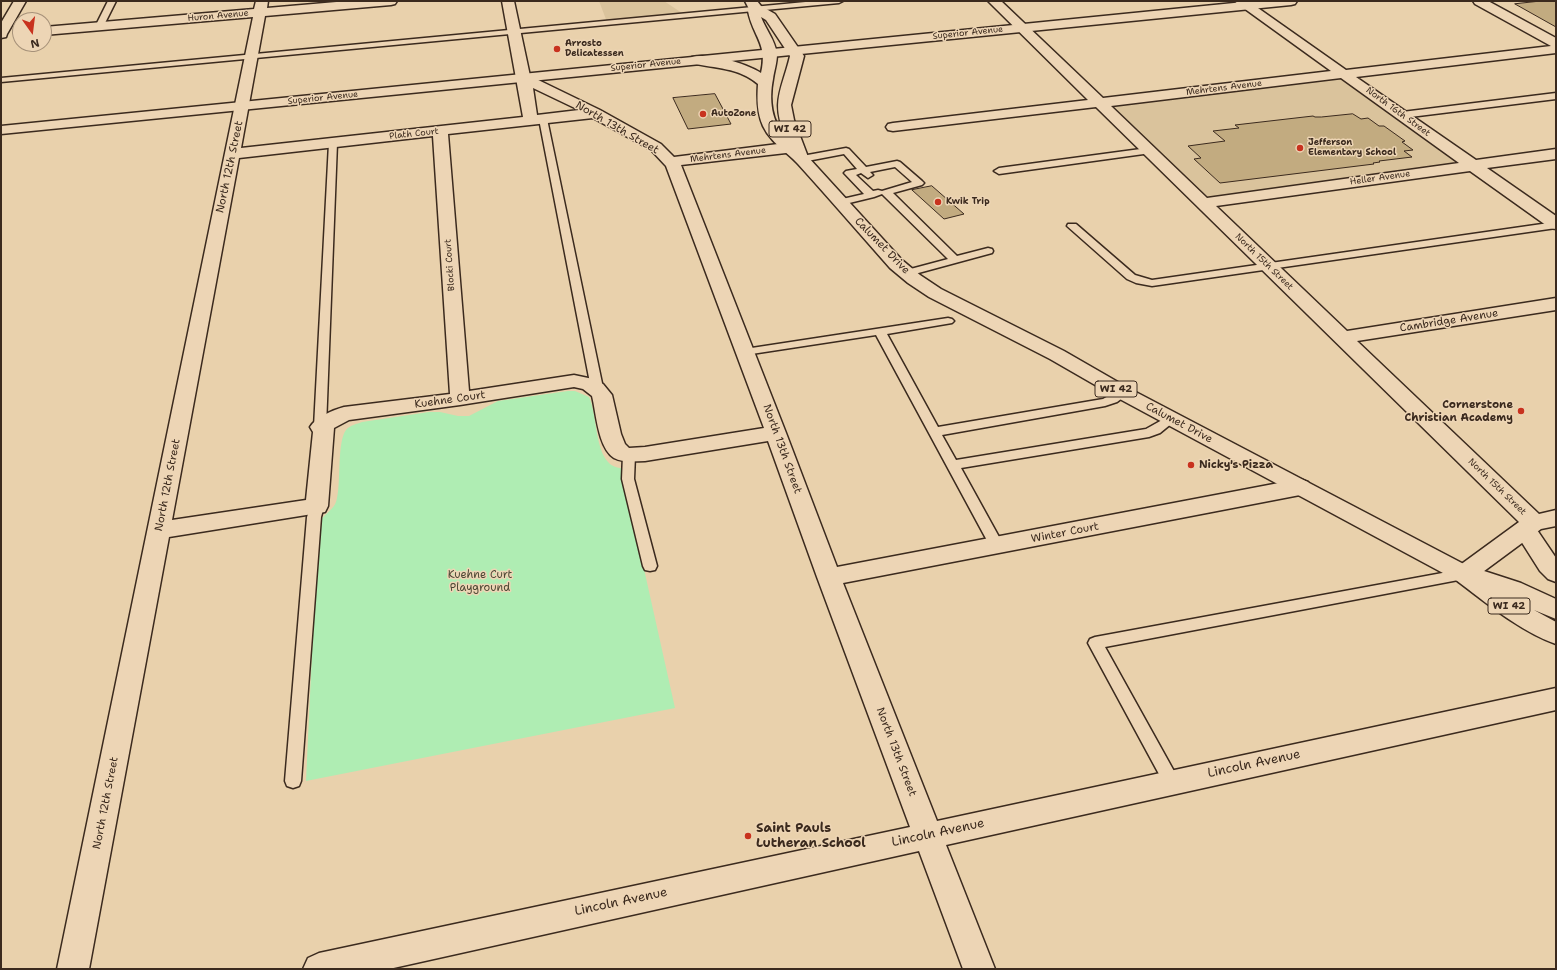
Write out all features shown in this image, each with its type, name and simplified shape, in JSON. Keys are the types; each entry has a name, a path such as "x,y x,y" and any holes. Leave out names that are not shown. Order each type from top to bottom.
{"street":[{"path":"5,34 20,1"},
{"name":"Huron Avenue","path":"52,30 99,27 261,7 391,1"},
{"path":"508,1 524,78 537,120"},
{"name":"North 15th Street","path":"994,1 1098,103 1538,524 1548,565 1556,573"},
{"name":"Superior Avenue","path":"1,130 1021,28 1243,3 1291,1"},
{"path":"1479,1 1555,44"},
{"name":"North 16th Street","path":"1243,3 1556,224"},
{"path":"754,5 771,17 794,50"},
{"name":"WI 42","path":"754,5 755,22 767,39 770,53 765,83 765,112 768,124 794,154"},
{"name":"North 12th Street","path":"73,969 261,7"},
{"name":"Mehrtens Avenue","path":"892,127 1344,73 1555,44"},
{"name":"WI 42","path":"794,50 796,56 795,66 784,98 784,111 794,154"},
{"path":"697,60 741,67 753,72 765,83"},
{"name":"North 13th Street","path":"524,78 595,113 656,147 671,162 776,433 829,577 979,969"},
{"name":"Plath Court","path":"232,154 595,113"},
{"name":"Blocki Court","path":"440,131 460,399"},
{"name":"Mehrtens Avenue","path":"671,162 794,154"},
{"name":"Calumet Drive","path":"794,154 841,202 896,264 935,293 1057,355 1171,419 1464,574 1515,611 1556,634"},
{"name":"Heller Avenue","path":"1203,203 1556,154"},
{"name":"Cambridge Avenue","path":"1342,337 1556,304"},
{"name":"Kuehne Court","path":"320,427 344,414 460,399 574,380 587,383 597,388"},
{"path":"597,388 602,395 614,446 621,452 629,455 645,454 776,433"},
{"path":"159,530 317,506 321,448 324,428 320,427"},
{"name":"Winter Court","path":"829,577 1300,487"},
{"path":"1464,574 1538,524"},
{"name":"Calumet Drive","path":"1464,574 1512,589 1556,610"},
{"name":"Lincoln Avenue","path":"319,969 1556,699"}],"lane":[{"path":"99,27 112,1"},
{"path":"1,80 515,32 754,5 839,1"},
{"path":"1402,115 1556,96"},
{"path":"537,120 597,388"},
{"path":"320,427 333,143"},
{"path":"794,154 846,151 866,174"},
{"path":"999,171 1148,151"},
{"path":"841,202 871,195 882,188 900,184 920,183 897,164 885,170 866,174 849,174 871,195"},
{"path":"882,188 955,260"},
{"path":"1072,226 1122,270 1137,280 1146,283 1155,283 1556,224"},
{"path":"907,273 988,251"},
{"path":"745,352 948,321"},
{"path":"880,332 997,546"},
{"path":"935,432 1105,402 1123,393"},
{"path":"953,465 1149,432 1159,428 1171,419"},
{"path":"629,455 628,479 650,566"},
{"path":"293,781 314,517 317,506"},
{"path":"1172,782 1095,643 1464,574"}],"shaded area":[{"path":"599,1 664,1 685,15 607,22"},
{"path":"1344,73 1473,165 1203,203 1098,103"}],"green space":[{"name":"Kuehne Curt Playground","path":"575,391 589,397 602,452 607,461 615,467 625,468 644,569 675,708 306,781 318,525 336,502 341,443 346,430 362,422 429,412 469,416 498,401"}],"building":[{"path":"1556,1 1556,27 1515,4"},
{"name":"AutoZone","path":"715,94 731,124 688,129 673,98"},
{"name":"Jefferson Elementary School","path":"1353,114 1361,119 1368,118 1379,126 1384,126 1405,141 1402,142 1413,150 1404,151 1412,157 1379,161 1380,162 1373,163 1374,164 1220,183 1194,159 1201,158 1188,146 1225,141 1213,131 1239,128 1235,125 1313,116 1321,117"},
{"name":"Kwik Trip","path":"932,186 964,214 944,219 912,190"}],"place":[{"name":"Arrosto Delicatessen","path":"557,49"},
{"name":"AutoZone","path":"703,114"},
{"name":"Jefferson Elementary School","path":"1300,148"},
{"name":"Kwik Trip","path":"938,202"},
{"name":"Cornerstone Christian Academy","path":"1521,411"},
{"name":"Nicky's Pizza","path":"1191,465"},
{"name":"Saint Pauls Lutheran School","path":"748,836"}]}
